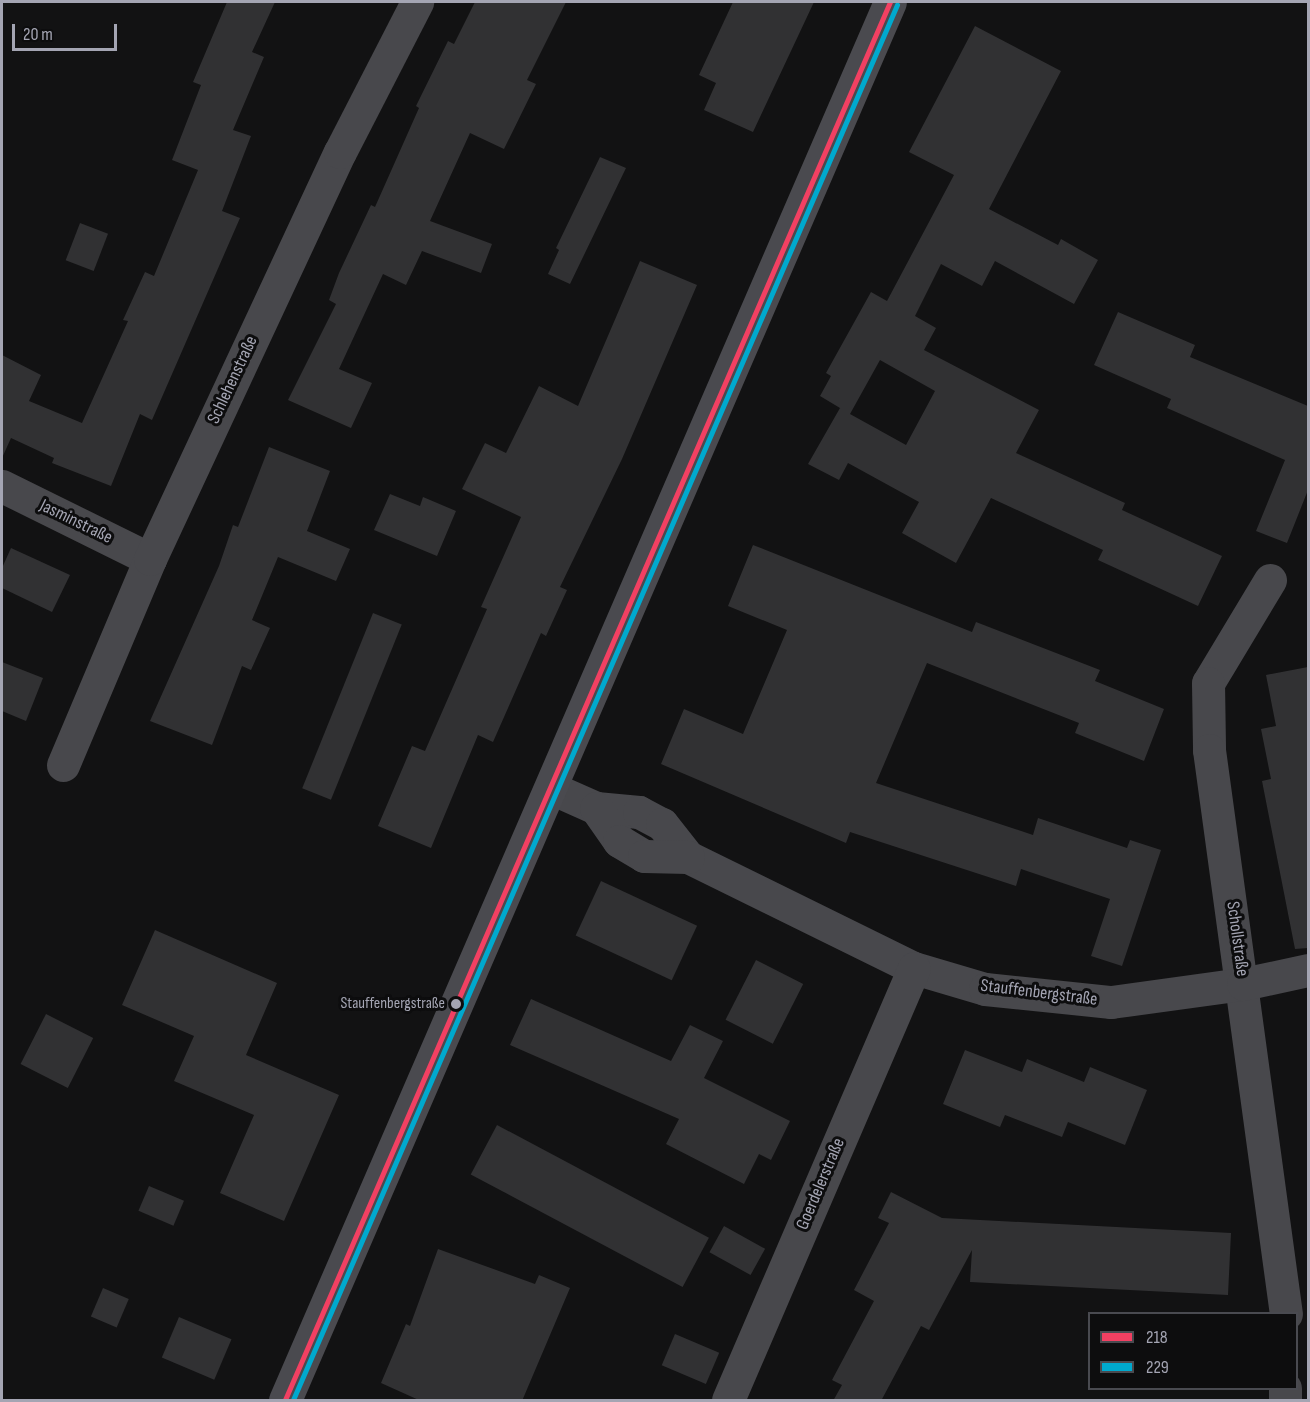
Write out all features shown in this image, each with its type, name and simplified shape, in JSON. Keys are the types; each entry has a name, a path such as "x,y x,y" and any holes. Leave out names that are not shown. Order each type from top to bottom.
{"main road":[{"path":"285,1401 890,2"}],"street":[{"name":"Schlehenstraße","path":"63,765 150,559 340,152 417,2"},
{"name":"Jasminstraße","path":"2,486 150,559"},
{"name":"Schollstraße","path":"1270,580 1208,683 1209,750 1243,984 1286,1312"},
{"name":"Stauffenbergstraße","path":"551,788 596,808 619,841 644,856 688,857 914,968 985,989 1111,1002 1243,984 1296,973"},
{"name":"Goerdelerstraße","path":"728,1401 914,968"}],"building":[{"path":"227,2 275,2 252,52 264,57 233,130 251,136 222,211 240,218 152,420 140,414 111,486 52,463 54,458 11,438 2,458 2,355 41,375 29,401 82,423 128,321 123,320 145,272 154,276 198,170 172,160 201,85 193,82"},
{"path":"475,2 566,2 527,80 536,84 504,149 470,133 430,221 492,244 481,273 422,251 406,285 383,274 339,369 372,383 351,428 288,400 336,304 329,300 339,273 371,205 375,207 419,108 416,106 448,41 454,44"},
{"path":"733,2 814,2 753,132 704,110 716,83 699,75"},
{"path":"975,26 1061,71 989,209 1058,245 1061,239 1098,260 1074,304 995,261 982,286 941,264 915,316 936,328 924,350 1039,410 1016,453 1125,503 1122,510 1222,556 1198,606 1098,560 1103,550 991,498 956,563 902,533 919,502 848,463 839,480 808,464 840,408 820,396 831,376 826,373 871,292 887,301 954,175 909,152","holes":["880,360 935,391 906,445 850,414"]},
{"path":"600,157 626,168 570,284 548,274 559,250 556,248"},
{"path":"80,223 108,234 94,271 66,260"},
{"path":"640,261 697,285 622,459 560,587 567,590 546,636 541,633 493,742 478,735 431,848 378,826 412,746 425,751 487,609 481,607 521,517 462,489 485,443 506,453 539,386 578,406"},
{"path":"1118,312 1195,345 1190,357 1308,406 1308,490 1287,543 1256,531 1285,460 1167,408 1171,399 1094,365"},
{"path":"269,447 330,471 307,531 350,549 336,581 278,557 252,620 270,628 251,670 242,666 212,745 150,721 219,566 233,525 238,527"},
{"path":"390,494 420,506 423,497 456,511 437,556 374,530"},
{"path":"753,545 972,632 976,622 1100,670 1095,681 1164,709 1144,761 1075,733 1079,723 927,663 876,783 1033,835 1038,818 1127,848 1130,840 1161,850 1122,966 1091,956 1110,899 1021,869 1016,886 850,832 846,843 661,764 684,709 743,734 787,630 728,606"},
{"path":"11,548 70,575 52,612 2,588 2,568"},
{"path":"373,613 402,625 331,800 302,788"},
{"path":"2,662 43,678 26,721 2,711"},
{"path":"1308,667 1308,948 1295,949 1262,781 1271,779 1261,729 1276,726 1266,675"},
{"path":"601,881 697,926 672,980 576,935"},
{"path":"155,930 277,983 246,1055 339,1095 284,1221 220,1193 254,1115 174,1081 194,1036 122,1005"},
{"path":"756,960 803,984 773,1044 726,1020"},
{"path":"531,999 671,1061 690,1025 723,1041 704,1078 790,1121 771,1160 759,1154 744,1184 666,1144 679,1119 510,1045"},
{"path":"46,1014 93,1038 68,1088 21,1064"},
{"path":"965,1050 1022,1072 1027,1059 1084,1082 1090,1067 1147,1090 1125,1145 1068,1122 1062,1137 1005,1115 1000,1127 943,1104"},
{"path":"497,1125 709,1238 683,1287 471,1174"},
{"path":"149,1186 184,1201 173,1226 138,1211"},
{"path":"891,1192 942,1218 1231,1233 1228,1295 970,1282 972,1250 929,1330 921,1326 881,1401 833,1401 842,1385 832,1380 874,1301 854,1290 889,1223 878,1218"},
{"path":"724,1226 765,1249 751,1275 709,1252"},
{"path":"438,1249 535,1284 539,1275 570,1288 522,1401 421,1401 381,1383 406,1324 410,1326"},
{"path":"103,1288 129,1299 117,1327 91,1317"},
{"path":"179,1317 231,1339 214,1380 162,1358"},
{"path":"675,1334 719,1353 706,1384 662,1365"}],"transit line":[{"name":"218","path":"285,1400 890,2"},
{"name":"229","path":"293,1400 897,5"}],"place":[{"name":"Stauffenbergstraße","path":"456,1004"}]}
